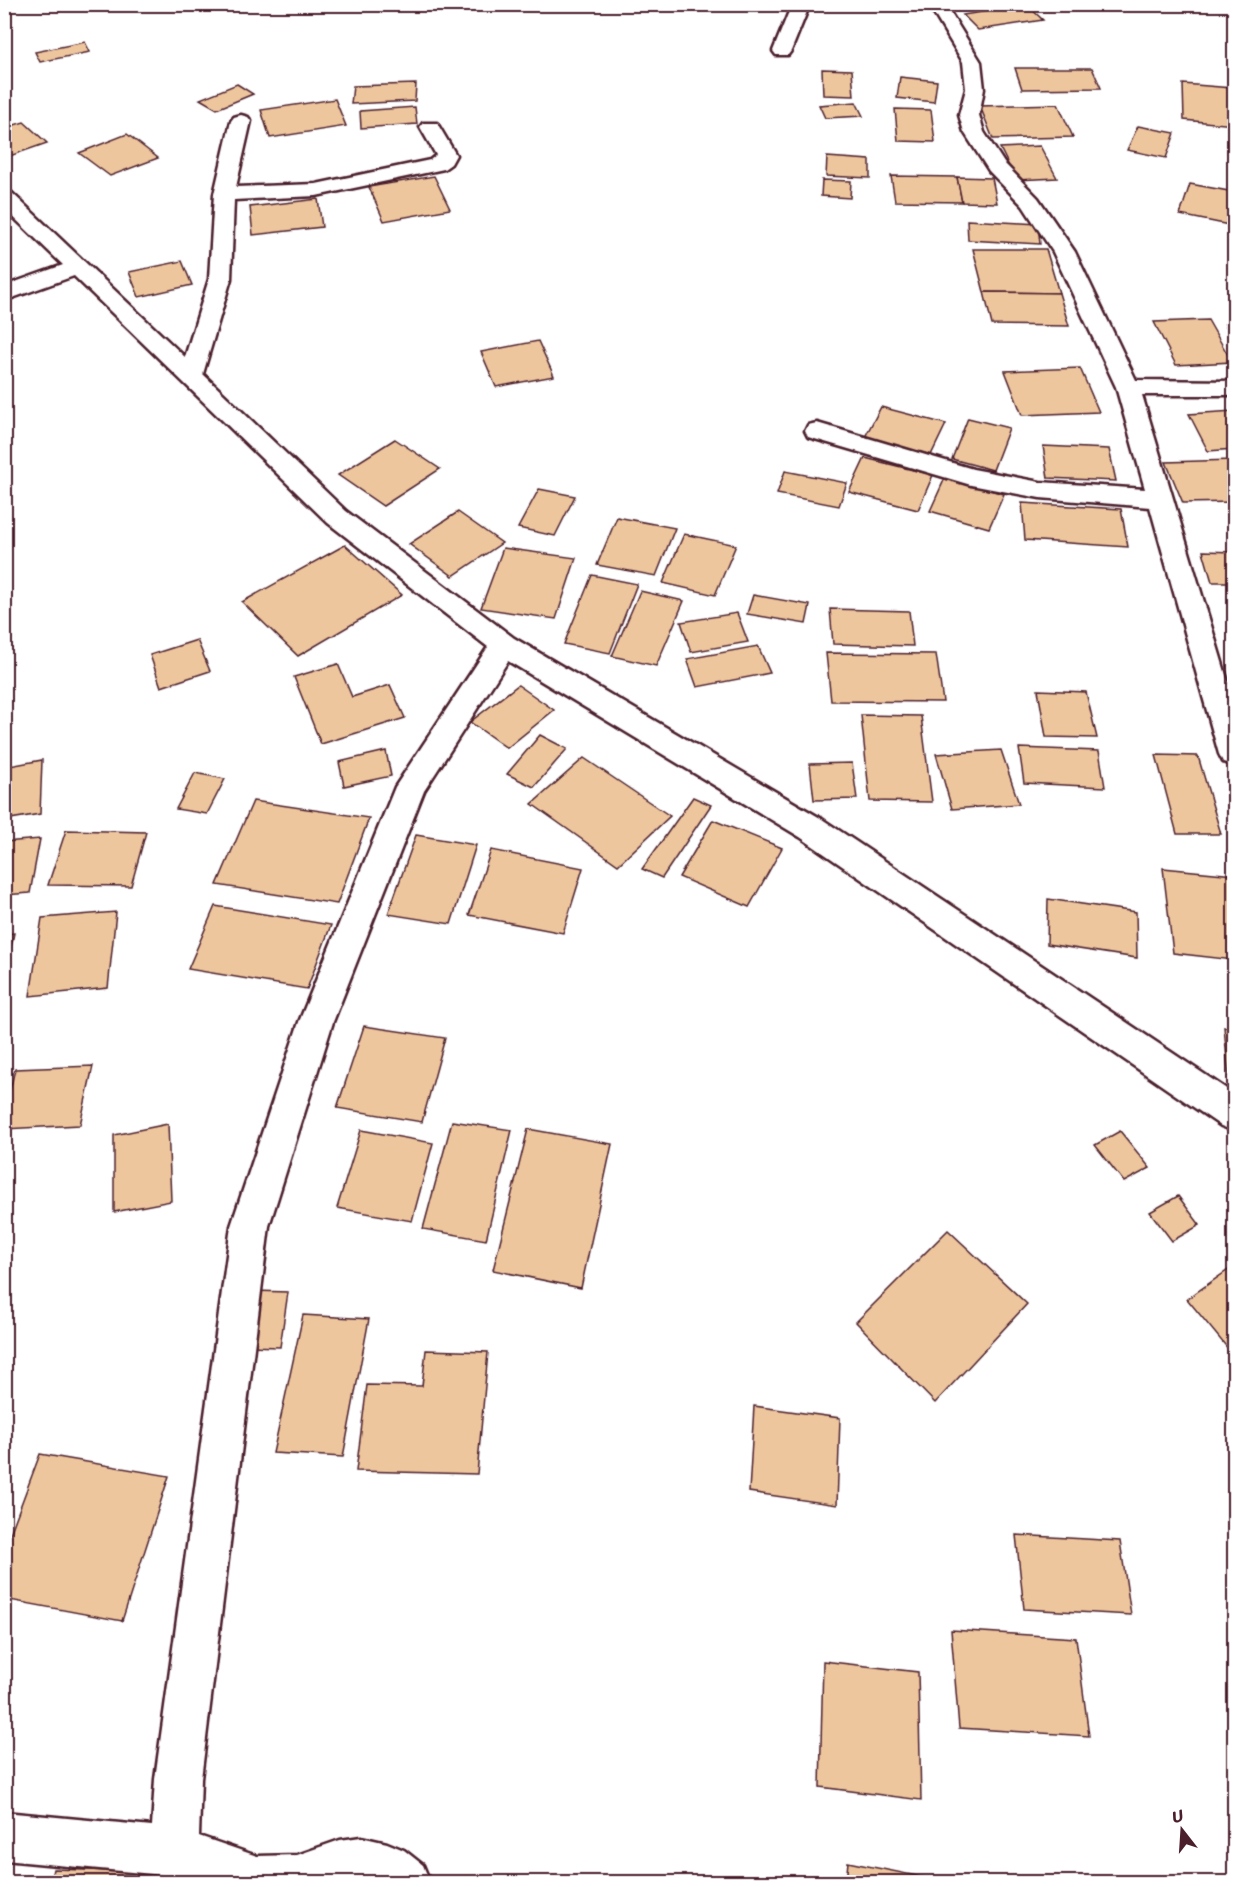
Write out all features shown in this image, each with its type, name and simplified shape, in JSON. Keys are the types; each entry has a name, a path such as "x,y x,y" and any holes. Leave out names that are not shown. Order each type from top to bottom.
{"street":[{"path":"782,51 801,4"},
{"path":"936,4 972,62 975,89 969,115 974,132 996,167 1032,202 1064,252 1128,387 1159,499 1208,654 1234,754"},
{"path":"190,378 220,279 224,194 240,121"},
{"path":"224,194 316,190 437,165 444,160 446,155 430,128"},
{"path":"4,196 190,378 337,517 504,645 811,828 1234,1114"},
{"path":"4,294 79,267"},
{"path":"1128,387 1234,388"},
{"path":"817,430 971,477 1040,490 1159,499"},
{"path":"174,1852 178,1779 250,1226 316,1022 410,787 504,645"},
{"path":"4,1836 174,1852 256,1880 297,1879 340,1864 361,1861 387,1867 406,1882"}],"building":[{"path":"1087,4 1138,4 1139,7 1088,7"},
{"path":"1027,5 1043,20 978,30 963,15"},
{"path":"85,42 90,52 40,62 35,52"},
{"path":"1015,68 1092,68 1101,88 1022,89"},
{"path":"822,69 852,70 854,96 823,95"},
{"path":"900,77 937,81 934,102 897,98"},
{"path":"237,84 253,94 217,109 200,99"},
{"path":"416,84 415,101 351,104 353,86"},
{"path":"1183,84 1232,88 1234,125 1184,120"},
{"path":"335,99 346,126 270,138 261,110"},
{"path":"856,102 863,116 825,118 819,105"},
{"path":"1058,104 1073,137 993,139 980,106"},
{"path":"415,107 417,124 361,128 360,111"},
{"path":"895,109 931,110 935,142 898,141"},
{"path":"24,122 47,143 4,158 4,128"},
{"path":"1138,126 1175,133 1166,158 1127,150"},
{"path":"127,134 158,158 110,176 79,153"},
{"path":"1040,146 1057,178 1016,180 1000,148"},
{"path":"827,157 870,160 870,178 826,176"},
{"path":"434,176 450,209 384,221 369,187"},
{"path":"891,176 957,177 962,202 895,201"},
{"path":"957,177 992,178 997,203 962,202"},
{"path":"822,180 851,181 850,198 821,196"},
{"path":"1190,184 1234,192 1234,226 1180,215"},
{"path":"318,199 322,227 253,235 250,207"},
{"path":"967,220 1038,224 1040,244 968,240"},
{"path":"973,249 1046,249 1059,293 984,292"},
{"path":"182,261 192,285 139,297 129,272"},
{"path":"984,292 1059,293 1069,326 992,325"},
{"path":"1208,320 1232,362 1176,365 1154,322"},
{"path":"1225,324 1234,324 1234,342"},
{"path":"538,341 554,376 496,387 481,352"},
{"path":"1080,368 1099,412 1022,415 1005,371"},
{"path":"881,407 946,424 931,455 865,437"},
{"path":"1234,411 1234,449 1208,451 1189,414"},
{"path":"968,418 1009,428 993,470 952,459"},
{"path":"395,439 440,469 383,506 338,475"},
{"path":"1043,446 1109,449 1116,481 1048,478"},
{"path":"865,458 933,475 918,510 849,492"},
{"path":"1234,460 1234,502 1183,503 1166,462"},
{"path":"785,471 847,483 839,506 777,494"},
{"path":"945,478 1004,494 989,528 930,511"},
{"path":"539,489 575,496 555,536 518,528"},
{"path":"1022,503 1121,509 1128,547 1025,540"},
{"path":"458,512 502,543 453,576 409,544"},
{"path":"617,517 675,528 656,576 597,565"},
{"path":"684,534 736,545 715,595 663,583"},
{"path":"345,545 402,595 298,656 242,602"},
{"path":"503,548 576,558 556,619 481,608"},
{"path":"1203,551 1234,552 1234,582 1212,582"},
{"path":"592,575 637,584 610,653 564,644"},
{"path":"640,591 684,601 656,666 612,656"},
{"path":"753,595 810,605 806,624 747,614"},
{"path":"830,609 909,611 913,646 833,644"},
{"path":"737,613 748,642 691,652 681,622"},
{"path":"197,640 210,671 161,687 150,655"},
{"path":"758,646 770,673 697,687 687,659"},
{"path":"826,653 936,654 943,702 831,701"},
{"path":"338,664 352,697 390,685 405,718 321,744 294,677"},
{"path":"518,685 554,710 507,748 470,722"},
{"path":"1038,690 1086,692 1097,738 1046,737"},
{"path":"861,715 921,716 932,802 870,801"},
{"path":"540,735 567,749 534,787 507,774"},
{"path":"1019,748 1099,751 1105,787 1024,783"},
{"path":"1001,750 1019,804 952,809 936,754"},
{"path":"386,751 391,776 344,786 339,762"},
{"path":"1156,755 1198,756 1221,834 1177,834"},
{"path":"584,758 670,816 618,865 532,804"},
{"path":"42,760 40,814 4,820 4,767"},
{"path":"852,763 857,799 814,800 810,764"},
{"path":"195,773 225,779 207,814 176,809"},
{"path":"693,797 711,805 662,878 642,869"},
{"path":"253,801 369,818 337,904 217,885"},
{"path":"713,820 782,848 749,907 679,877"},
{"path":"66,830 146,832 131,886 48,885"},
{"path":"416,835 476,845 451,924 388,914"},
{"path":"40,839 30,893 4,895 4,842"},
{"path":"491,850 583,868 563,933 469,915"},
{"path":"1163,868 1234,875 1234,960 1173,953"},
{"path":"1048,899 1136,912 1137,958 1047,944"},
{"path":"215,906 331,925 307,989 188,969"},
{"path":"116,912 108,988 30,996 42,918"},
{"path":"14,933 4,979 4,934"},
{"path":"364,1026 445,1038 422,1122 337,1108"},
{"path":"1224,1027 1234,1029 1234,1092 1230,1091"},
{"path":"93,1066 80,1125 4,1129 4,1115 15,1069"},
{"path":"452,1121 512,1130 486,1240 423,1229"},
{"path":"168,1124 171,1201 114,1212 114,1135"},
{"path":"528,1129 612,1144 581,1288 493,1270"},
{"path":"361,1130 433,1143 412,1221 337,1208"},
{"path":"1120,1131 1150,1168 1124,1182 1095,1145"},
{"path":"1178,1196 1200,1225 1172,1241 1150,1212"},
{"path":"948,1230 1027,1304 935,1403 856,1322"},
{"path":"1234,1266 1234,1356 1187,1299"},
{"path":"254,1291 288,1292 280,1347 245,1346"},
{"path":"303,1315 369,1319 343,1457 273,1453"},
{"path":"426,1350 488,1352 477,1474 356,1471 367,1385 422,1386"},
{"path":"754,1406 840,1418 837,1505 749,1492"},
{"path":"40,1454 169,1476 122,1621 4,1599 4,1550"},
{"path":"1016,1535 1120,1541 1131,1615 1024,1609"},
{"path":"951,1630 1076,1638 1089,1736 959,1728"},
{"path":"823,1661 918,1672 921,1800 820,1787"},
{"path":"848,1862 932,1879 932,1882 846,1882"},
{"path":"53,1869 180,1873 179,1882 50,1882"}]}
